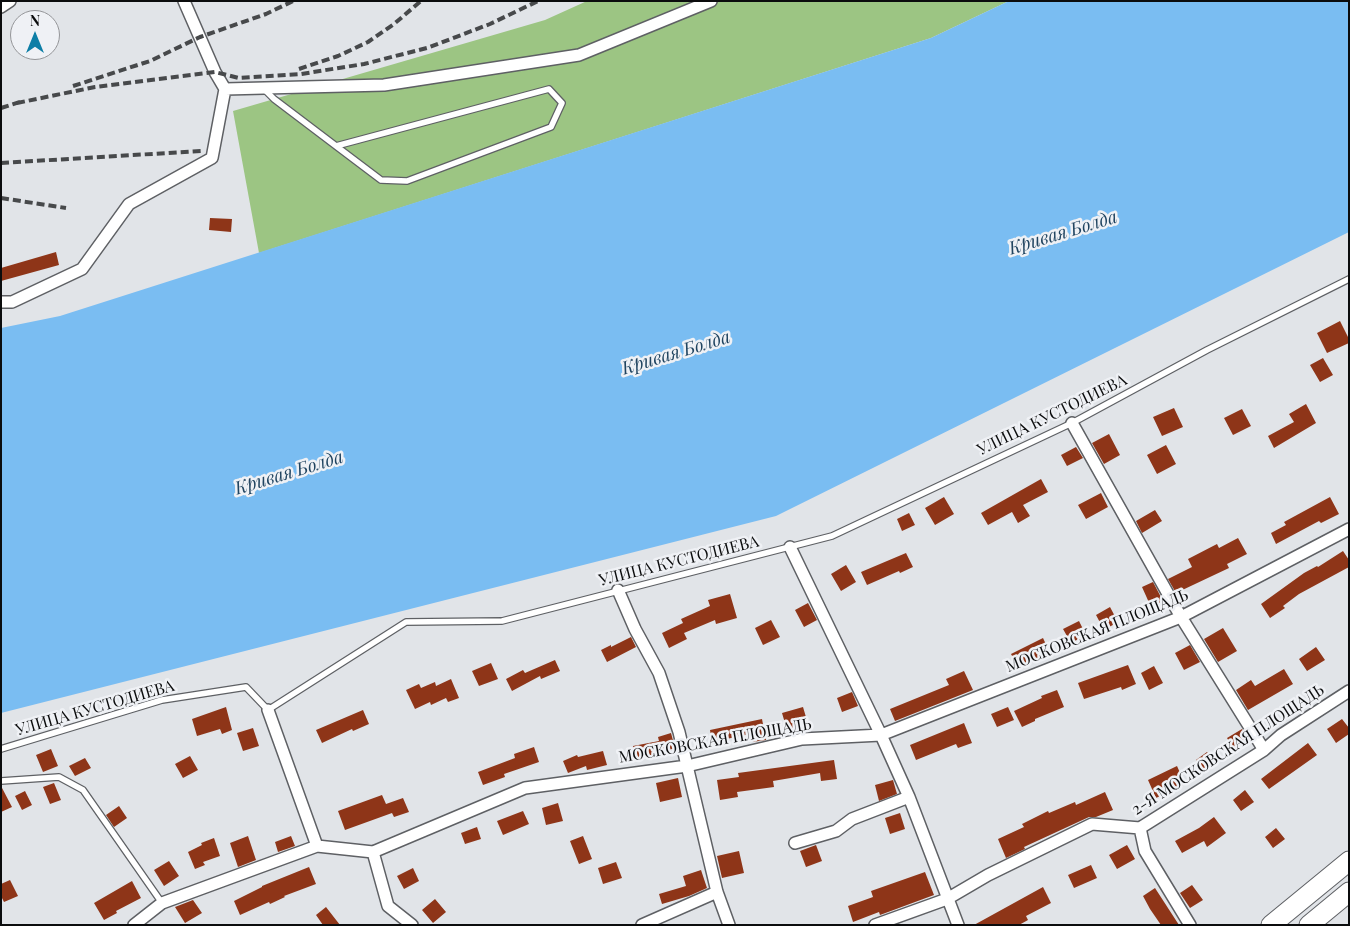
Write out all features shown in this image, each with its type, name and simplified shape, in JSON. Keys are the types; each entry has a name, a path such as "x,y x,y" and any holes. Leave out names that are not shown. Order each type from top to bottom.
{"main road":[{"path":"1271,925 1349,861"},
{"path":"1309,925 1349,892"}],"street":[{"path":"1,7 10,1"},
{"path":"1,302 12,302 82,270 129,204 212,158 225,89 215,72 184,1"},
{"path":"225,89 384,85 579,55 711,1"},
{"path":"1072,423 1181,617 1264,750"},
{"name":"МОСКОВСКАЯ ПЛОЩАДЬ","path":"134,925 162,903 316,846 373,852 525,788 687,766 802,739 881,735 1181,617 1349,529"},
{"path":"790,547 909,797 958,925"},
{"path":"618,590 635,629 659,673 679,732 717,892 729,925"},
{"name":"2-Я МОСКОВСКАЯ ПЛОЩАДЬ","path":"875,925 947,899 988,875 1092,824 1140,828 1264,750 1281,735 1349,691"},
{"path":"268,710 316,846"},
{"path":"795,843 836,831 852,819 909,797"},
{"path":"1140,828 1145,851 1190,925"},
{"path":"373,852 388,906 412,925"},
{"path":"642,925 717,892"}],"lane":[{"path":"263,88 274,99 336,146 381,180 407,181 551,126 562,103 549,90 336,146"},
{"name":"УЛИЦА КУСТОДИЕВА","path":"1,749 162,700 246,687 268,710 406,622 502,621 832,536 1072,423 1207,350 1349,279"},
{"path":"1,781 59,777 83,790 162,903"}],"green space":[{"path":"587,1 1009,1 931,38 259,253 233,111 545,20"}],"water":[{"name":"Кривая Болда","path":"1009,1 1349,1 1349,232 776,516 1,713 1,328 60,316 931,38"}],"building":[{"path":"210,218 232,219 231,232 209,230"},
{"path":"56,252 59,265 1,281 1,268"},
{"path":"1340,321 1349,339 1349,343 1327,353 1317,333"},
{"path":"1323,358 1333,375 1320,382 1310,365"},
{"path":"1306,404 1316,423 1274,448 1268,436 1294,422 1289,414"},
{"path":"1174,408 1183,427 1162,436 1153,417"},
{"path":"1242,409 1251,426 1233,435 1224,418"},
{"path":"1109,434 1120,455 1104,464 1092,443"},
{"path":"1166,445 1176,464 1157,474 1147,455"},
{"path":"1076,447 1083,458 1067,466 1061,455"},
{"path":"1041,479 1048,492 1023,505 1030,516 1018,523 1012,512 988,525 981,513"},
{"path":"1101,493 1108,507 1086,519 1078,505"},
{"path":"944,497 954,514 935,525 925,508"},
{"path":"1330,497 1339,514 1321,523 1319,521 1276,544 1271,533 1286,525 1284,522"},
{"path":"1155,510 1162,521 1142,533 1136,521"},
{"path":"909,513 915,525 902,531 897,519"},
{"path":"1238,538 1247,554 1227,564 1229,568 1176,593 1168,579 1192,567 1188,559 1217,544 1219,548"},
{"path":"1343,551 1349,560 1349,567 1299,594 1283,606 1285,608 1270,618 1261,604 1304,573 1318,567"},
{"path":"906,553 913,567 867,585 861,572"},
{"path":"846,565 856,582 841,591 831,574"},
{"path":"1153,582 1163,601 1151,607 1142,587"},
{"path":"730,594 737,618 716,624 715,620 684,633 687,639 669,648 662,633 683,623 681,619 710,606 708,600"},
{"path":"808,603 817,620 804,627 795,610"},
{"path":"1110,607 1118,622 1104,630 1096,615"},
{"path":"771,620 780,637 763,645 755,628"},
{"path":"1079,621 1086,635 1071,643 1063,629"},
{"path":"1223,628 1237,651 1218,662 1204,639"},
{"path":"631,637 636,647 607,662 601,650"},
{"path":"1043,638 1050,653 1019,669 1011,654"},
{"path":"1190,645 1200,662 1184,670 1175,653"},
{"path":"1316,647 1325,660 1307,671 1299,659"},
{"path":"555,660 560,671 541,679 540,676 512,691 506,679 523,670 525,673"},
{"path":"491,663 498,679 479,686 472,671"},
{"path":"1128,665 1136,684 1122,690 1121,687 1084,699 1078,683"},
{"path":"1154,666 1163,683 1149,690 1141,673"},
{"path":"1284,669 1293,684 1248,710 1236,690 1251,680 1255,686"},
{"path":"964,671 973,690 895,721 890,709 949,685 946,679"},
{"path":"451,679 459,698 448,702 446,698 431,705 430,702 415,709 406,690 419,684 421,688 435,682 436,686"},
{"path":"1057,690 1064,707 1035,719 1035,721 1022,727 1014,711 1042,698 1041,696"},
{"path":"852,692 858,706 842,712 837,698"},
{"path":"226,707 232,730 222,734 220,729 197,736 192,719"},
{"path":"803,707 808,724 787,730 782,713"},
{"path":"1008,707 1014,720 997,727 991,714"},
{"path":"363,710 369,724 353,731 352,729 322,743 316,730"},
{"path":"762,719 766,740 752,742 750,734 712,742 710,730"},
{"path":"1342,719 1349,728 1349,734 1336,743 1327,729"},
{"path":"964,723 972,743 958,748 956,744 916,760 910,745"},
{"path":"253,728 259,746 243,751 237,733"},
{"path":"1242,729 1250,742 1235,751 1227,738"},
{"path":"671,733 675,748 636,759 633,746 659,741 658,737"},
{"path":"1308,743 1317,755 1269,789 1261,779"},
{"path":"534,747 539,762 504,774 505,777 483,785 478,772 515,758 514,754"},
{"path":"51,749 58,766 43,772 36,755"},
{"path":"603,751 607,765 587,770 586,766 568,773 563,761 577,755 578,757"},
{"path":"1207,752 1215,761 1204,770 1196,760"},
{"path":"190,756 198,770 183,778 175,764"},
{"path":"85,758 91,768 75,776 69,766"},
{"path":"834,760 837,779 821,781 820,773 773,781 774,787 737,792 738,797 720,800 717,780 739,777 738,773"},
{"path":"1177,766 1185,784 1156,798 1148,780"},
{"path":"678,778 682,797 660,802 656,783"},
{"path":"893,780 897,794 879,801 875,785"},
{"path":"54,783 61,800 50,804 43,787"},
{"path":"1,786 12,807 1,812"},
{"path":"1245,790 1254,802 1241,811 1233,800"},
{"path":"25,791 32,805 22,810 15,796"},
{"path":"1105,792 1113,810 1096,817 1089,817 1024,847 1025,849 1006,858 998,839 1024,827 1022,824 1048,811 1049,813 1075,802 1076,805"},
{"path":"382,795 386,804 403,798 409,812 394,817 392,813 345,830 338,811"},
{"path":"558,803 563,821 546,825 542,808"},
{"path":"119,806 127,818 114,827 106,815"},
{"path":"523,811 529,824 503,835 497,821"},
{"path":"900,813 905,829 890,834 885,818"},
{"path":"1214,817 1226,833 1207,847 1204,841 1182,853 1175,841 1199,828"},
{"path":"477,827 481,839 465,844 461,833"},
{"path":"1276,828 1285,839 1273,848 1265,837"},
{"path":"248,836 256,860 238,867 230,843"},
{"path":"291,836 295,846 278,852 275,842"},
{"path":"583,836 592,859 579,864 570,841"},
{"path":"214,838 220,856 203,862 205,865 195,869 188,852 202,845 201,843"},
{"path":"816,845 822,861 806,867 800,851"},
{"path":"1127,845 1135,859 1117,869 1109,855"},
{"path":"739,851 744,873 722,878 717,856"},
{"path":"169,861 179,876 164,886 154,870"},
{"path":"616,862 622,878 603,884 598,868"},
{"path":"1091,865 1097,878 1074,888 1068,875"},
{"path":"309,867 316,884 240,915 234,901 262,886"},
{"path":"413,868 419,881 404,889 397,876"},
{"path":"701,870 707,888 689,896 662,904 659,894 686,886 683,876"},
{"path":"925,872 934,895 880,915 879,912 853,922 848,906 873,897 871,891"},
{"path":"10,880 18,896 4,902 1,896 1,884"},
{"path":"132,881 141,898 116,911 117,913 104,920 94,903"},
{"path":"1192,885 1203,900 1190,908 1180,893"},
{"path":"1043,887 1051,903 1026,916 1028,920 1019,925 974,925"},
{"path":"1155,888 1179,925 1161,925 1150,909 1143,896"},
{"path":"435,899 446,912 433,923 422,910"},
{"path":"193,900 202,913 185,923 175,907"},
{"path":"326,907 340,925 323,925 316,915"}],"railway":[{"path":"73,86 150,61 200,37 266,14 293,1"},
{"path":"299,69 338,56 368,42 394,24 421,1"},
{"path":"17,103 95,87 215,72 239,78 301,74 364,64 427,48 490,24 538,1"},
{"path":"1,108 23,101"},
{"path":"1,163 201,151"},
{"path":"1,198 66,208"}]}
